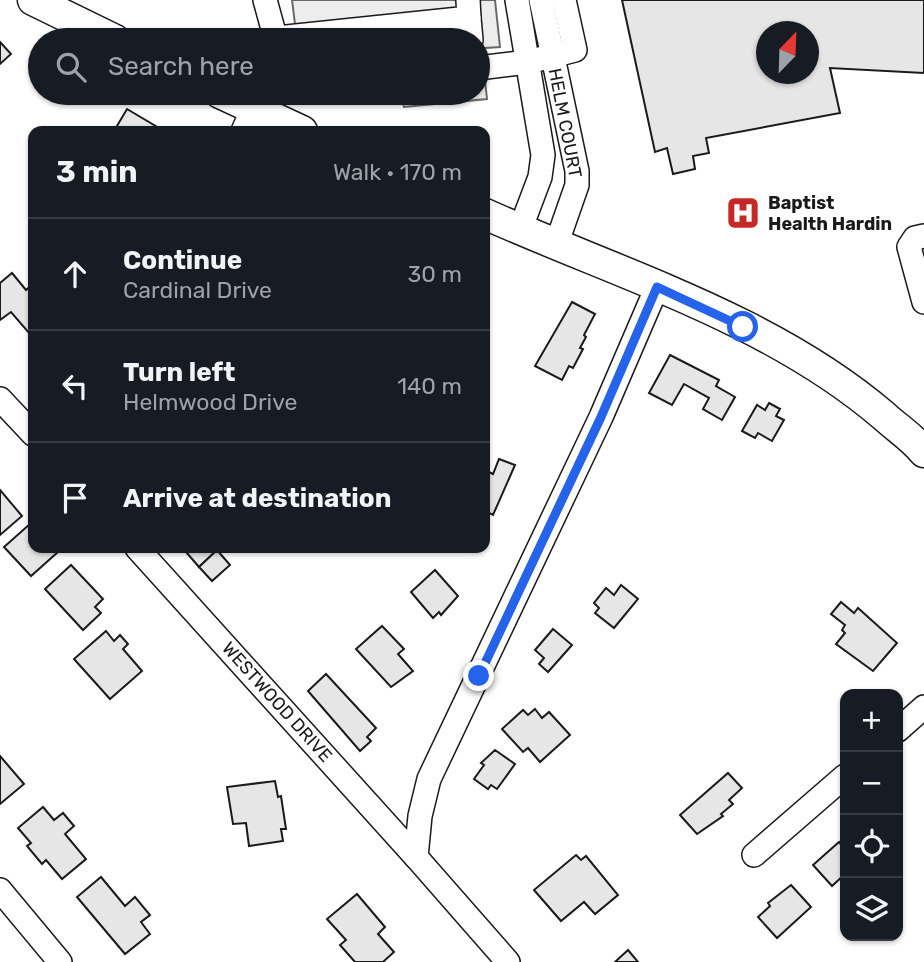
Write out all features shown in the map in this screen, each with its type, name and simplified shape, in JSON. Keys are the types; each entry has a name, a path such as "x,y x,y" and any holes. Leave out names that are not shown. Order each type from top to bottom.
{"main road":[{"path":"33,0 90,28"},
{"path":"252,111 290,126"},
{"path":"490,216 657,287 795,354 852,389 923,447"}],"street":[{"path":"265,0 273,28"},
{"name":"HELM COURT","path":"517,0 543,155 540,177 520,230"},
{"name":"HELM COURT","path":"541,0 577,171 577,185 556,245"},
{"path":"490,67 528,62 575,50 564,0"},
{"path":"406,28 469,19"},
{"path":"924,236 915,239 909,247 924,302"},
{"path":"416,857 420,816 429,779 601,417 657,287"},
{"path":"0,399 28,429"},
{"name":"WESTWOOD DRIVE","path":"142,553 508,962"},
{"path":"903,726 924,707"},
{"path":"754,856 840,780"},
{"path":"0,890 60,962"}],"shaded area":[{"path":"292,0 495,0 500,47 490,48 490,28 296,28"}],"building":[{"path":"622,0 924,0 924,73 830,68 840,113 706,138 709,153 693,156 695,169 673,174 667,148 655,152"},
{"path":"0,42 11,54 0,64"},
{"path":"127,109 156,126 117,126"},
{"path":"12,273 26,290 28,288 28,332 11,312 0,320 0,283"},
{"path":"572,302 595,314 584,335 586,337 580,348 583,349 573,368 569,366 562,380 535,366"},
{"path":"670,355 719,380 716,386 735,397 722,420 703,409 709,398 684,384 672,405 649,393"},
{"path":"769,403 780,409 776,416 784,420 772,441 758,433 755,438 742,431 757,405 765,410"},
{"path":"499,459 515,465 493,515 490,514 490,472 493,474"},
{"path":"0,490 22,516 0,535"},
{"path":"28,526 28,553 57,553 31,576 4,547"},
{"path":"187,553 214,553 199,567"},
{"path":"214,553 220,553 230,565 212,581 199,567"},
{"path":"71,565 103,599 95,607 101,613 83,630 45,589"},
{"path":"435,570 458,596 441,615 439,612 433,618 411,592"},
{"path":"621,585 638,599 614,628 595,613 599,608 594,603 606,588 614,595"},
{"path":"841,602 854,613 858,608 897,643 873,671 836,644 845,633 842,630 845,625 831,614"},
{"path":"382,626 404,649 398,654 413,671 391,687 356,649"},
{"path":"553,629 572,645 548,672 539,664 544,658 535,650"},
{"path":"106,631 114,641 120,635 128,644 123,649 142,671 110,699 74,659"},
{"path":"326,674 376,728 367,737 371,741 360,751 308,691"},
{"path":"535,709 542,718 549,712 570,735 540,762 528,748 523,752 502,729 523,710 528,715"},
{"path":"495,750 515,764 497,789 491,785 488,789 474,779 484,765 481,763"},
{"path":"0,756 24,784 0,804"},
{"path":"728,773 742,788 729,800 733,804 721,814 723,816 697,834 680,815"},
{"path":"275,781 278,797 281,796 286,829 281,829 283,841 249,846 246,823 233,824 227,787"},
{"path":"43,807 54,820 63,813 74,826 65,834 86,859 62,879 46,860 42,864 27,846 31,843 18,828"},
{"path":"840,843 840,879 832,886 813,865"},
{"path":"576,855 581,860 586,856 618,895 595,914 584,902 561,921 534,890"},
{"path":"101,877 125,906 135,897 150,915 141,922 150,934 125,954 77,897"},
{"path":"791,885 811,907 777,938 758,917 770,906 768,903"},
{"path":"357,894 385,927 378,934 394,952 383,962 355,962 340,945 346,940 327,919"},
{"path":"628,950 638,962 615,962"}],"place":[{"name":"Baptist Health Hardin","path":"743,213"}],"route":[{"path":"479,676 601,417 657,287 743,327"}]}
